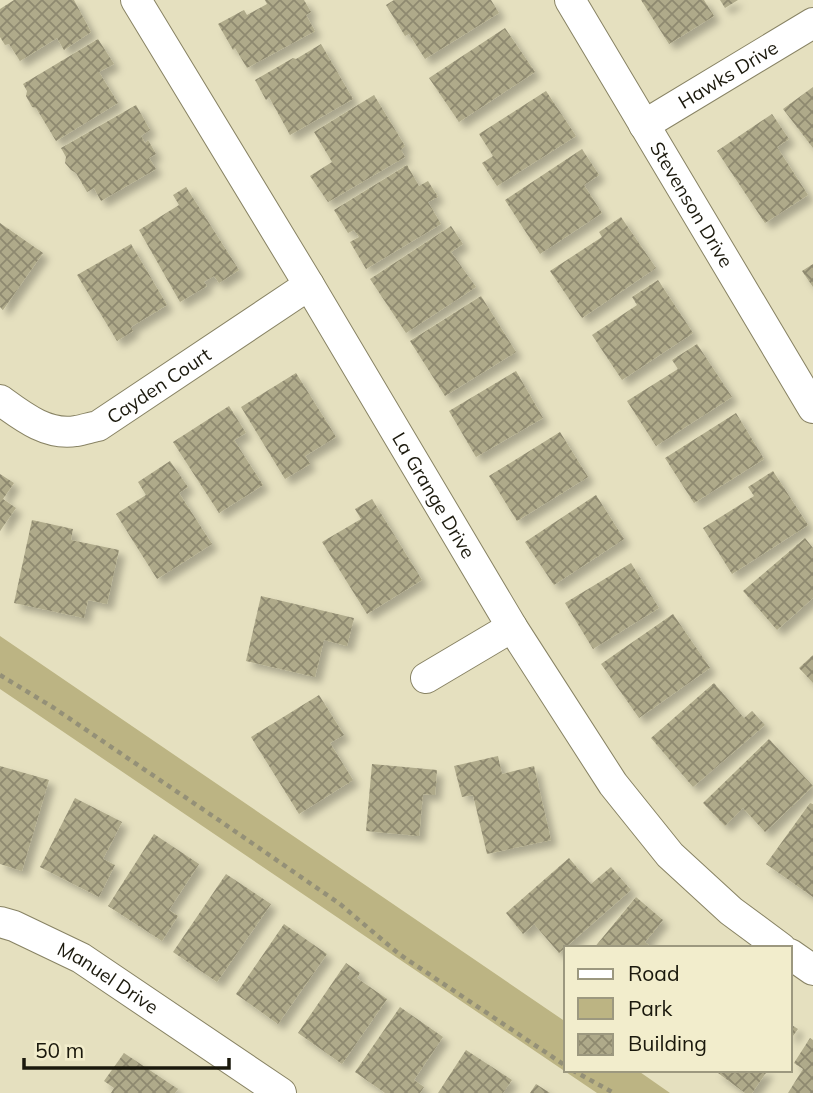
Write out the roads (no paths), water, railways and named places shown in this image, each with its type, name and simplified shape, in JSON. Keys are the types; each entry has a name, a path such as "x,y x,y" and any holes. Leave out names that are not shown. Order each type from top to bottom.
{"street":[{"name":"La Grange Drive","path":"136,0 512,627 613,785 670,855 731,911 778,946"},
{"name":"Stevenson Drive","path":"570,0 813,408"},
{"name":"Hawks Drive","path":"644,125 813,23"},
{"name":"Cayden Court","path":"0,400 27,419 50,429 74,432 98,426 309,285"},
{"path":"426,678 512,627"},
{"name":"Manuel Drive","path":"0,922 81,958 281,1093"},
{"path":"792,955 813,970"}]}
